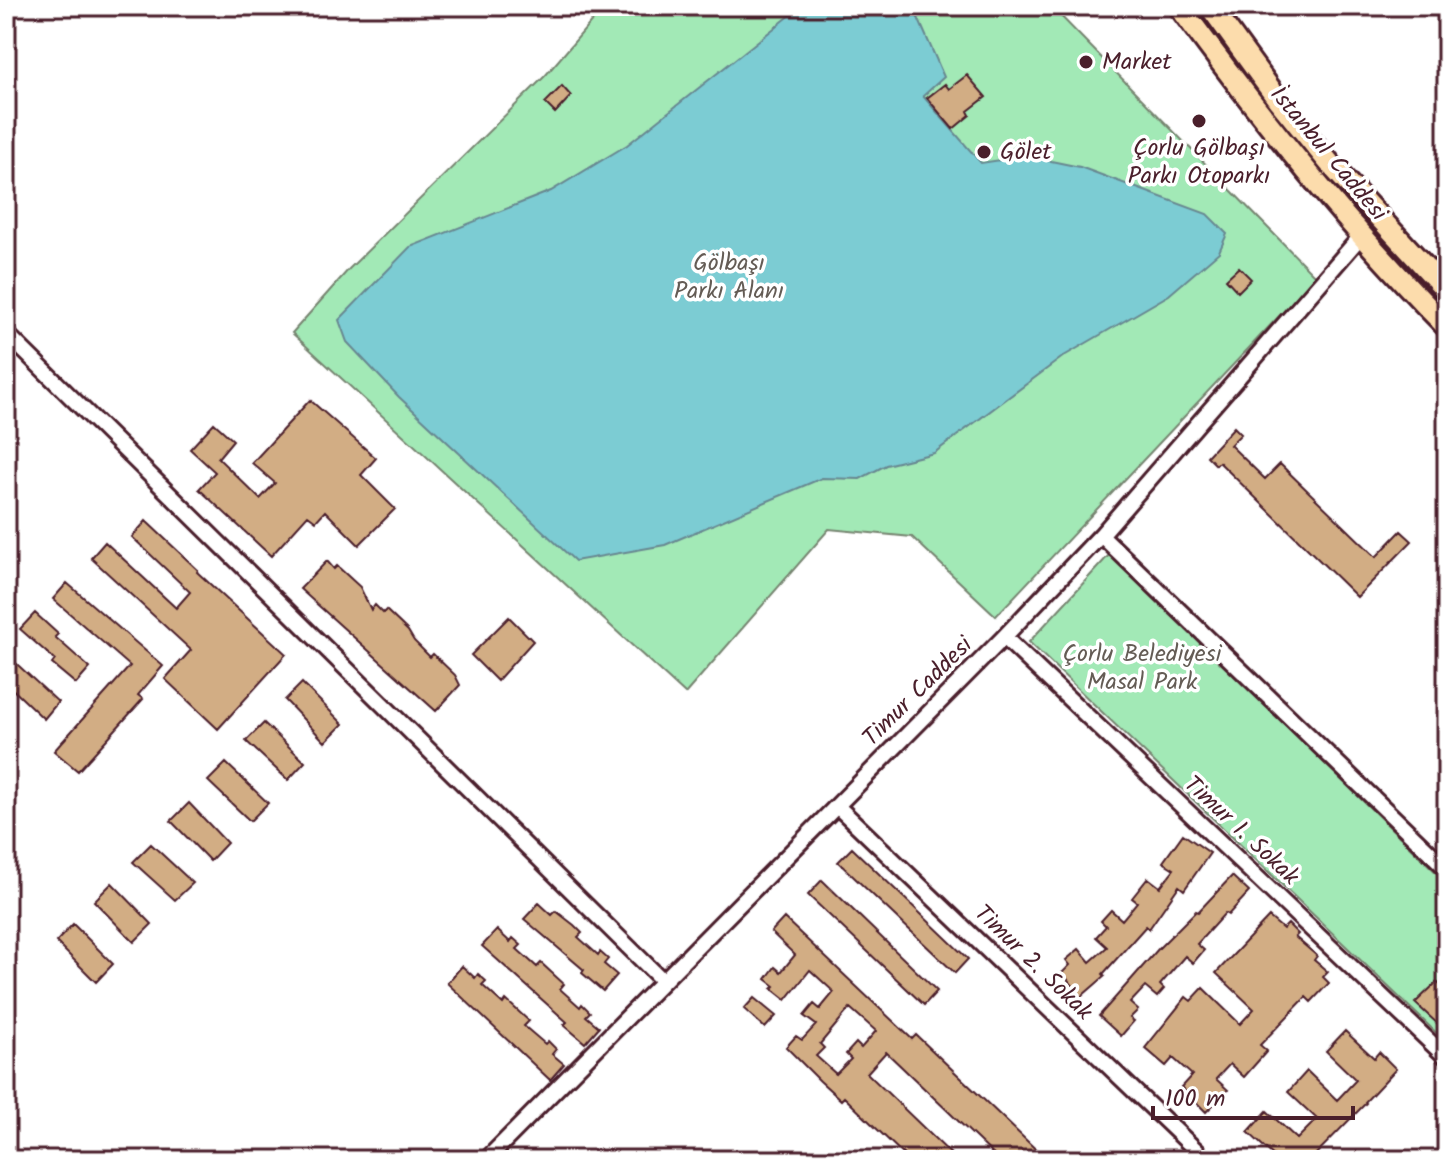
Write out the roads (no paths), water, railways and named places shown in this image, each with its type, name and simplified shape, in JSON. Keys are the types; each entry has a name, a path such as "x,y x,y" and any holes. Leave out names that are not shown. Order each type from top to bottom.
{"highway":[{"name":"İstanbul Caddesi","path":"1179,6 1257,112 1361,236 1447,327"},
{"name":"İstanbul Caddesi","path":"1210,6 1279,101 1331,165 1447,291"}],"street":[{"name":"Timur Caddesi","path":"486,1160 1004,637 1101,535 1361,236"},
{"path":"6,333 663,981"},
{"path":"1101,535 1447,869"},
{"name":"Timur 1. Sokak","path":"1004,637 1447,1058"},
{"name":"Timur 2. Sokak","path":"837,806 1198,1152"}],"water":[{"name":"Gölbaşı Parkı Alanı","path":"802,6 919,6 916,13 944,77 923,96 981,163 1027,156 1080,167 1207,214 1227,234 1219,252 1169,295 1064,356 934,453 886,465 860,479 822,478 665,545 575,561 399,397 347,342 339,320 410,247 551,191 627,145"}],"place":[{"name":"Market","path":"1086,62"},
{"name":"Çorlu Gölbaşı Parkı Otoparkı","path":"1199,121"},
{"name":"Gölet","path":"984,152"}],"park label":[{"name":"Çorlu Belediyesi Masal Park","path":"1142,668"}]}
